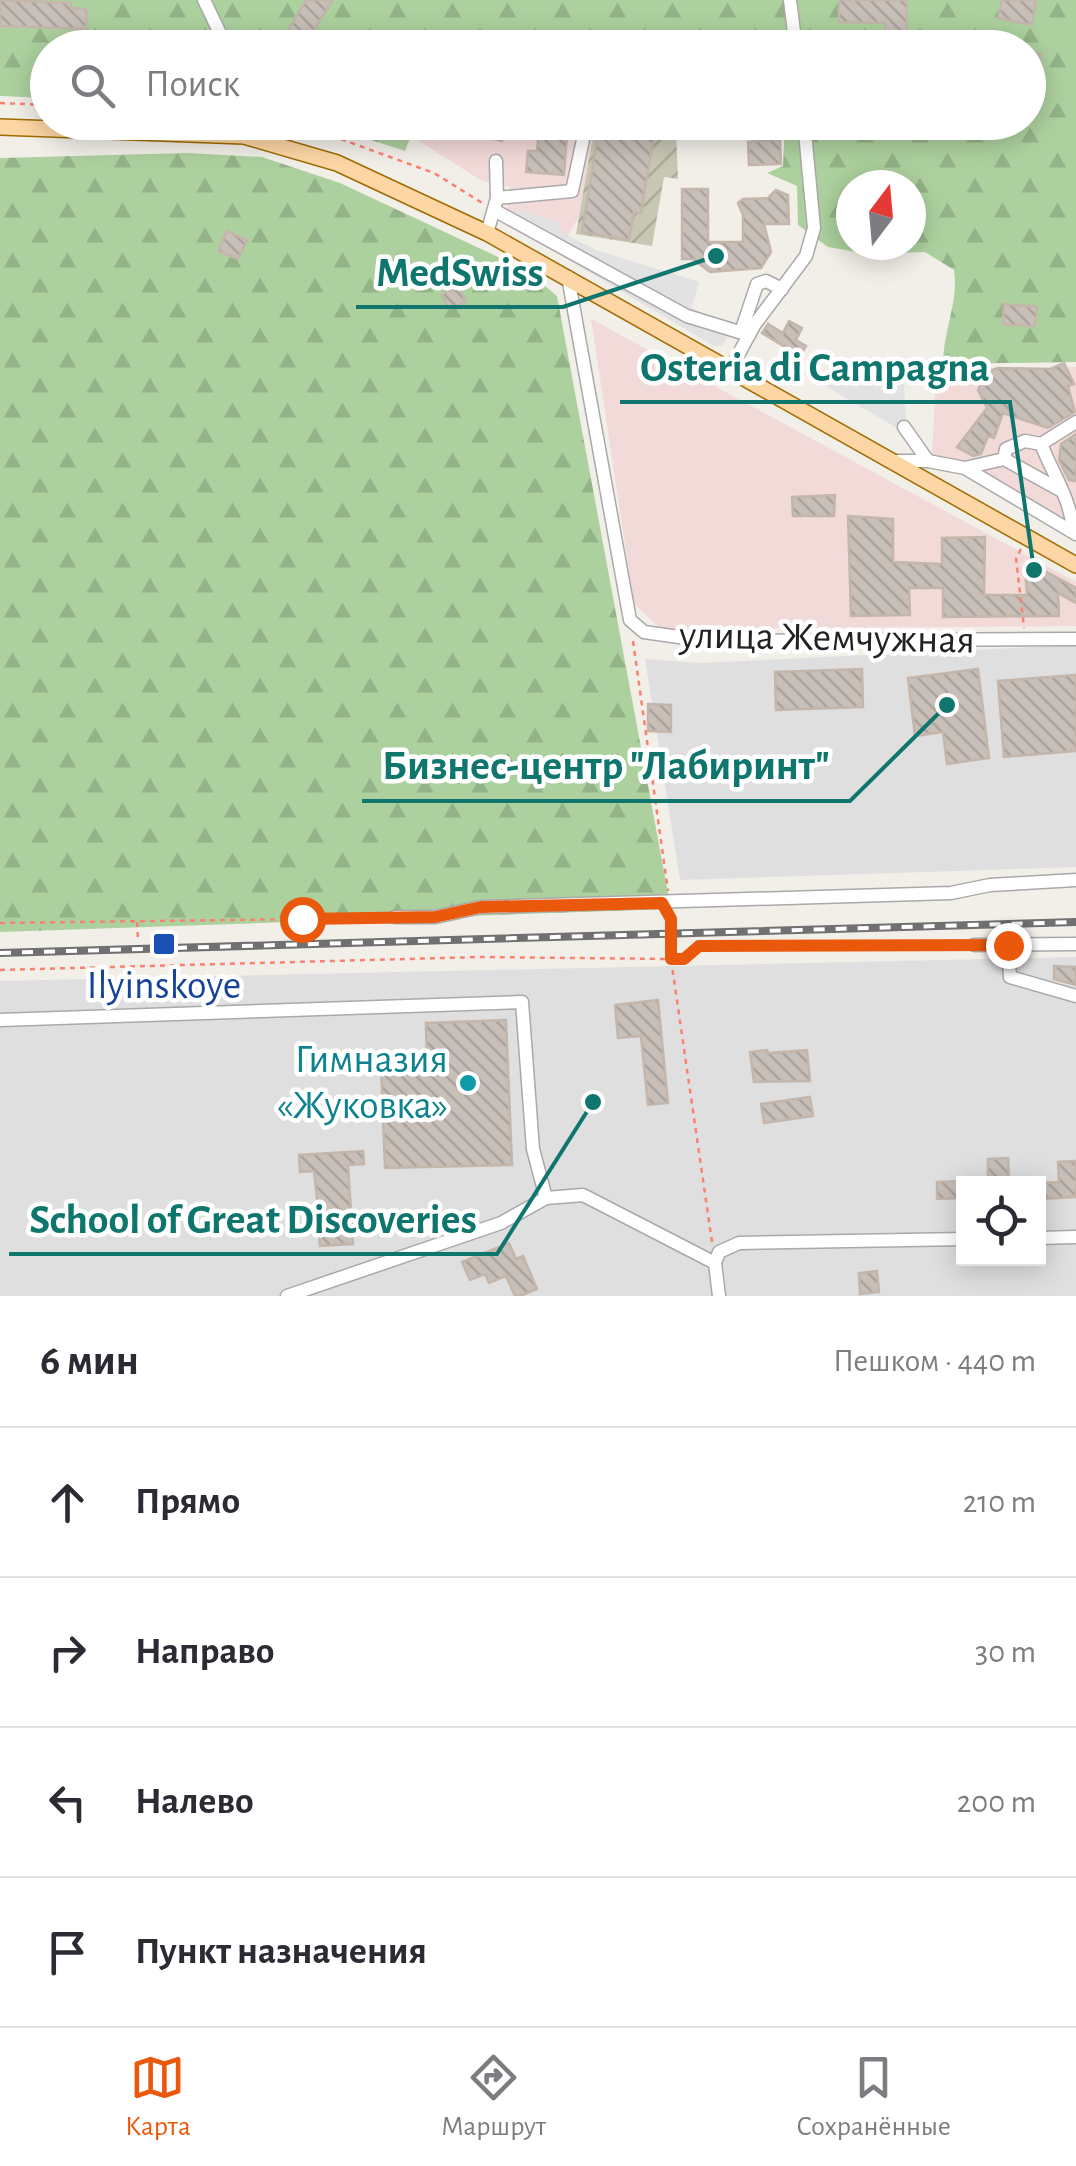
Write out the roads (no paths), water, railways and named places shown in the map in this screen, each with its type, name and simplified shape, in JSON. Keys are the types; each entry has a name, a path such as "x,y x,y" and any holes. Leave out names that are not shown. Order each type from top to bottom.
{"main road":[{"path":"0,127 30,128"},
{"path":"259,140 337,164 486,233 1076,565"}],"street":[{"path":"204,0 218,30"},
{"path":"790,0 794,30"},
{"path":"495,204 572,191 583,140"},
{"path":"745,334 806,256 814,228 806,140"},
{"path":"486,233 495,204 496,161"},
{"path":"495,204 687,316 745,334"},
{"name":"улица Жемчужная","path":"568,278 630,620 644,632 707,641 1076,638"},
{"path":"731,368 745,334 757,284 766,281 782,289"},
{"path":"1004,460 1006,449 1014,444 1041,444 1076,422"},
{"path":"904,427 928,461"},
{"path":"1041,444 1060,490"},
{"path":"964,468 1004,460 1060,490 1070,501 1075,532"},
{"path":"894,461 928,461 964,468 1075,532"},
{"path":"394,918 435,917 481,907 951,894 990,885 1076,880"},
{"path":"974,946 1076,944"},
{"path":"1008,945 1010,977 1076,996"},
{"path":"0,1020 522,1002 533,1149 546,1198"},
{"path":"287,1296 500,1224 546,1198 583,1195 714,1263"},
{"path":"1046,1238 1076,1238"},
{"path":"719,1296 714,1263 719,1252 739,1243 956,1239"}],"railway":[{"path":"0,953 1076,922"}],"place":[{"name":"MedSwiss","path":"716,256"},
{"name":"Osteria di Campagna","path":"1034,570"},
{"name":"Бизнес-центр \"Лабиринт\"","path":"947,705"},
{"name":"Ilyinskoye","path":"164,944"},
{"name":"Гимназия «Жуковка»","path":"468,1083"},
{"name":"School of Great Discoveries","path":"593,1102"}]}
